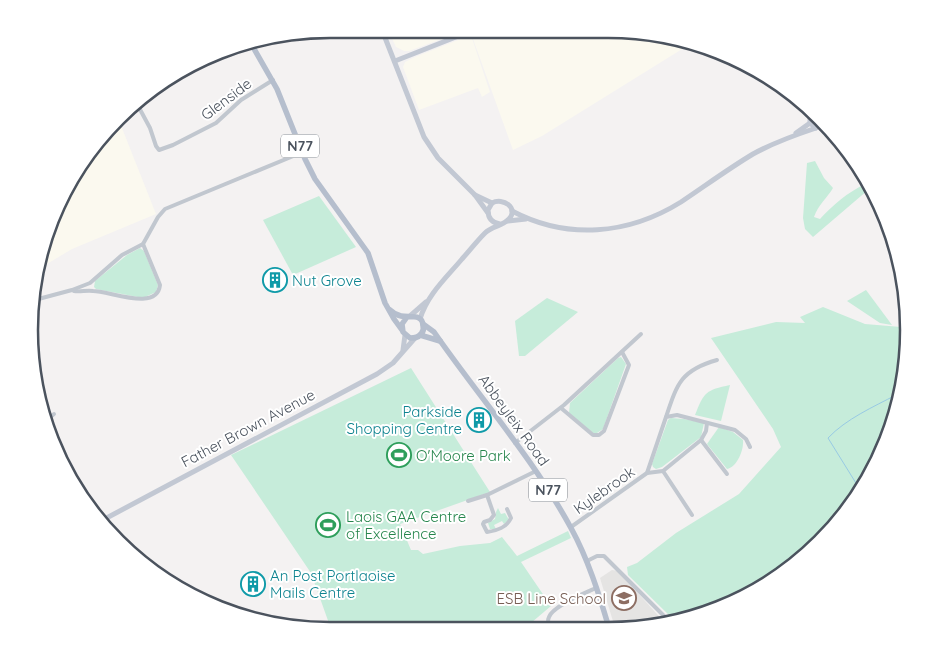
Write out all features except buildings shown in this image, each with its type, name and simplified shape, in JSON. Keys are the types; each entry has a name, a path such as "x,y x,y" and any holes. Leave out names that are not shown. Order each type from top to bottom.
{"main road":[{"path":"385,38 424,137 438,158 474,195 494,222 500,224"},
{"path":"394,61 453,38"},
{"name":"N77","path":"253,47 273,80 302,152 319,184 368,253 382,294 394,319 403,332"},
{"path":"794,135 810,122 811,119"},
{"path":"512,211 526,219 559,229 581,231 615,229 635,224 679,203 755,153 794,135 816,128 810,122"},
{"path":"474,195 492,203"},
{"path":"487,231 489,208 497,200 510,205 512,211 508,221"},
{"path":"403,350 403,322 428,300 487,231 508,221 526,219"},
{"path":"418,336 423,330 422,322 428,300"},
{"name":"N77","path":"390,310 398,316 416,316 422,322"},
{"name":"Abbeyleix Road","path":"422,322 434,332 536,471 571,527 587,561 607,622"},
{"path":"403,332 410,338 418,336 440,340"},
{"name":"Father Brown Avenue","path":"107,518 377,374 393,363 418,336"}],"street":[{"name":"Glenside","path":"139,108 159,150 216,123 241,100 273,80"},
{"path":"39,300 90,283 122,255 143,244 158,217 168,207 302,152"},
{"path":"72,290 93,290 144,300 158,294 160,290 159,281 143,244"},
{"path":"90,283 93,290"},
{"path":"515,443 561,408 641,334"},
{"path":"561,408 593,435 599,435 604,431 629,365 622,352"},
{"name":"Kylebrook","path":"571,527 646,473 675,390 682,379 693,369 717,360"},
{"path":"51,417 54,414"},
{"path":"666,417 677,415 734,430 746,438 750,447"},
{"path":"646,473 663,471 701,440 707,423"},
{"path":"701,440 727,474"},
{"path":"468,501 487,495 536,471"},
{"path":"663,471 692,515"},
{"path":"487,495 494,515 483,524 487,532 499,529 510,521 511,518 507,509"},
{"path":"587,561 596,556 604,556 664,616"},
{"path":"548,622 549,615 556,608 596,588"}],"shaded area":[{"path":"392,38 444,38 409,51 396,47"},
{"path":"463,38 472,38 490,92 482,97 478,88 419,110 403,67 405,62"},
{"path":"628,38 685,47 542,136 513,150 473,39"},
{"path":"121,125 156,214 72,249 45,265 60,218 77,183 98,152"},
{"name":"ESB Line School","path":"612,570 618,571 660,617 613,622 600,578"}],"green space":[{"path":"815,161 824,178 833,188 820,205 814,217 820,219 841,199 862,186 866,192 813,237 805,229 803,218 807,163"},
{"path":"319,196 356,247 293,275 263,220"},
{"path":"140,248 144,251 158,285 156,292 143,298 96,289 94,287 95,281 127,255"},
{"path":"866,290 892,325 880,323 847,301"},
{"path":"547,298 578,312 525,356 519,356 515,321"},
{"path":"823,307 865,324 900,327 900,349 895,386 891,405 878,441 851,492 828,522 801,549 771,572 738,591 702,606 669,615 628,575 627,567 637,563 676,533 739,494 781,447 773,429 711,338 776,322 805,323 800,317"},
{"path":"621,357 626,364 603,429 593,433 569,413 570,403"},
{"name":"Laois GAA Centre of Excellence","path":"411,368 490,492 400,524 411,550 418,550 423,554 460,546 490,543 502,537 517,556 568,531 571,538 521,562 551,606 532,622 328,622 311,573 231,455"},
{"path":"730,385 721,421 695,415 707,393"},
{"path":"671,418 704,423 701,437 662,467 656,469 652,464 668,420"},
{"path":"719,427 733,432 743,440 739,458 731,468 727,469 707,444"},
{"path":"498,508 501,514 505,513 509,520 504,524 502,521 494,525 496,529 490,529 488,523 495,519"}],"waterway":[{"path":"856,484 828,438 851,419 893,397"}],"place":[{"name":"Nut Grove","path":"275,280"},
{"name":"Parkside Shopping Centre","path":"479,420"},
{"name":"O'Moore Park","path":"399,455"},
{"name":"Laois GAA Centre of Excellence","path":"328,525"},
{"name":"An Post Portlaoise Mails Centre","path":"253,584"},
{"name":"ESB Line School","path":"624,598"}]}
